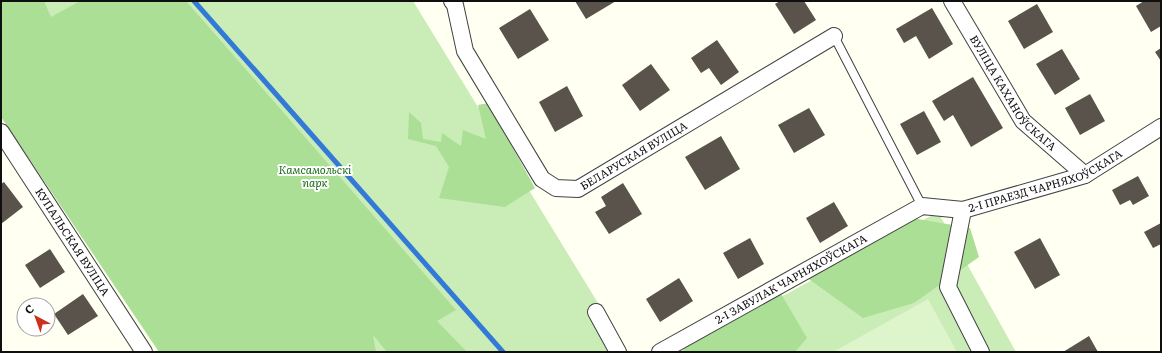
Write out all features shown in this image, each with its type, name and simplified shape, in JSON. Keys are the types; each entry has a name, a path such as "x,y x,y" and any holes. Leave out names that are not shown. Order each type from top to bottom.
{"street":[{"name":"ВУЛІЦА КАХАНОЎСКАГА","path":"952,1 1023,121 1085,175"},
{"name":"БЕЛАРУСКАЯ ВУЛІЦА","path":"456,2 465,51 542,179 556,188 578,189 834,36"},
{"name":"2-І ПРАЕЗД ЧАРНЯХОЎСКАГА","path":"922,206 963,210 1085,175 1161,127"},
{"name":"КУПАЛЬСКАЯ ВУЛІЦА","path":"1,132 144,352"},
{"name":"2-І ЗАВУЛАК ЧАРНЯХОЎСКАГА","path":"660,352 922,206"},
{"path":"963,210 948,287 981,352"},
{"path":"596,312 618,352"}],"lane":[{"path":"834,36 922,206"}],"green space":[{"name":"Камсамольскі парк","path":"1,1 413,1 628,352 171,352"},
{"path":"1,1 44,1 51,17 80,1 186,1 456,310 437,321 467,352 387,352 373,335 376,352 159,352 1,117"},
{"path":"488,103 535,188 505,207 439,198 449,167 436,146 408,139 409,112 421,123 423,139 441,142 442,133 461,146 463,130 486,139 478,105"},
{"path":"938,212 1016,352 679,352"},
{"path":"912,218 970,228 979,257 914,303 863,318 806,277"},
{"path":"780,292 807,338 795,352 684,352 683,344"},
{"path":"928,299 957,352 833,352"}],"building":[{"path":"575,1 616,1 586,19"},
{"path":"780,1 804,1 816,20 794,34 775,4"},
{"path":"1144,1 1161,1 1161,26 1151,32 1136,6"},
{"path":"1037,4 1053,32 1024,49 1008,21"},
{"path":"932,8 953,44 929,59 916,36 904,43 896,29"},
{"path":"530,9 549,40 518,59 499,28"},
{"path":"717,40 739,72 721,85 709,68 701,73 691,58"},
{"path":"1161,48 1161,61 1155,52"},
{"path":"1062,49 1080,79 1055,95 1036,64"},
{"path":"651,64 670,90 640,111 622,85"},
{"path":"973,77 1003,128 971,147 953,115 944,121 932,101"},
{"path":"567,86 583,116 555,132 539,102"},
{"path":"1090,94 1105,121 1080,135 1065,108"},
{"path":"809,108 825,135 794,153 778,125"},
{"path":"924,111 941,142 917,155 900,124"},
{"path":"721,136 740,169 705,190 685,157"},
{"path":"1138,176 1149,196 1133,205 1130,200 1120,205 1112,190"},
{"path":"4,182 23,207 1,224 1,184"},
{"path":"623,183 642,214 609,234 595,212 606,206 601,197"},
{"path":"834,202 848,226 820,243 806,218"},
{"path":"1161,223 1161,244 1153,248 1144,232"},
{"path":"750,238 764,264 738,279 723,253"},
{"path":"1040,238 1060,275 1035,289 1014,252"},
{"path":"50,249 65,272 40,288 25,265"},
{"path":"679,278 693,301 660,322 646,299"},
{"path":"83,294 98,316 68,335 56,317 56,313"},
{"path":"1089,336 1098,352 1063,352"}],"waterway":[{"path":"194,1 503,352"}]}
